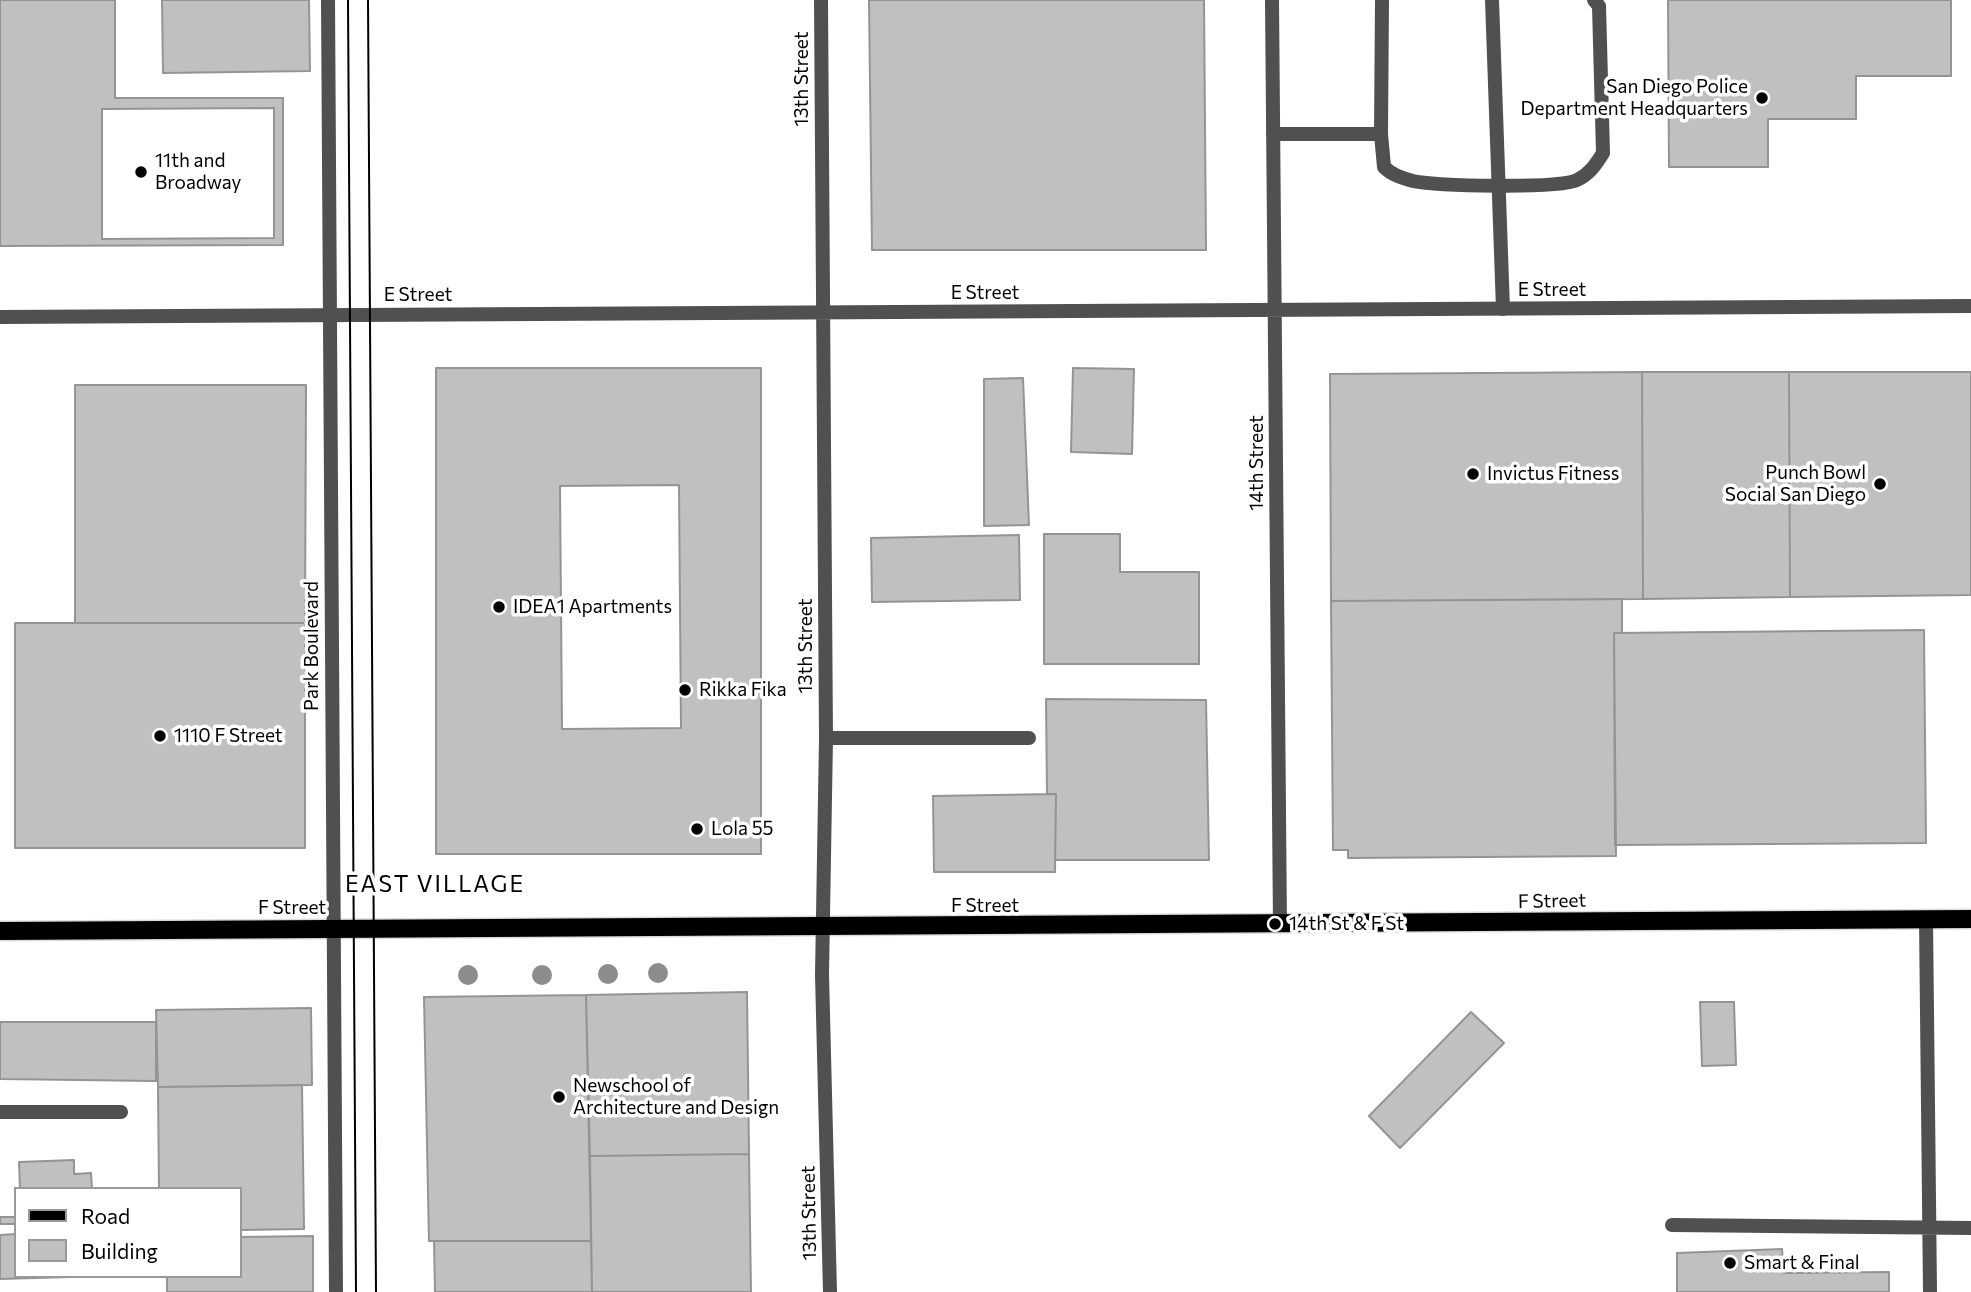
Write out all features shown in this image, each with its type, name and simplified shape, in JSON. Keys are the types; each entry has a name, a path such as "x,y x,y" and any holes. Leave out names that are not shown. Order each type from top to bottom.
{"main road":[{"name":"F Street","path":"0,931 1971,919"}],"street":[{"name":"Park Boulevard","path":"328,0 336,1292"},
{"name":"13th Street","path":"821,0 826,738 821,975 830,1292"},
{"name":"14th Street","path":"1272,0 1280,925"},
{"path":"1382,0 1381,134 1384,167 1391,174 1415,181 1499,186 1575,181 1592,171 1603,153 1599,6 1594,0"},
{"path":"1492,0 1503,309"},
{"path":"1273,134 1381,134"},
{"name":"E Street","path":"0,317 1971,306"},
{"path":"826,738 1029,738"},
{"path":"1926,919 1930,1292"},
{"path":"0,1112 121,1112"},
{"path":"1672,1225 1971,1228"}],"building":[{"name":"11th and Broadway","path":"0,0 115,0 115,98 283,98 283,245 0,246"},
{"path":"162,0 309,0 310,71 163,73"},
{"path":"869,0 1204,0 1206,250 872,250"},
{"name":"San Diego Police Department Headquarters","path":"1668,0 1951,0 1951,76 1856,76 1856,119 1768,119 1768,167 1669,167"},
{"path":"274,108 274,238 102,239 102,109"},
{"name":"IDEA1 Apartments","path":"436,368 761,368 761,854 436,854","holes":["679,485 681,728 562,729 560,486"]},
{"path":"1073,368 1134,369 1132,454 1071,452"},
{"path":"1642,372 1643,599 1331,601 1330,374"},
{"path":"1642,372 1789,372 1790,597 1643,599"},
{"name":"Punch Bowl Social San Diego","path":"1789,372 1971,372 1971,595 1790,597"},
{"path":"1023,378 1029,525 984,526 984,379"},
{"path":"75,385 306,385 305,623 75,623"},
{"path":"1044,534 1120,534 1120,572 1199,572 1199,664 1044,664"},
{"path":"1019,535 1020,600 872,602 871,538"},
{"path":"1622,599 1622,633 1614,633 1616,856 1348,858 1348,850 1333,850 1331,601"},
{"name":"1110 F Street","path":"15,623 305,623 305,848 15,848"},
{"path":"1924,630 1926,843 1615,845 1614,633"},
{"path":"1046,699 1206,700 1209,860 1055,860 1056,794 1047,794"},
{"path":"1056,794 1055,872 934,872 933,796"},
{"path":"747,992 749,1154 590,1156 586,995"},
{"path":"586,995 591,1241 429,1241 424,997"},
{"path":"1700,1002 1734,1002 1736,1065 1702,1066"},
{"path":"311,1008 312,1085 158,1087 156,1010"},
{"path":"1471,1012 1504,1043 1400,1148 1369,1116"},
{"path":"0,1022 156,1022 156,1081 0,1079"},
{"path":"302,1085 304,1229 242,1230 242,1187 159,1187 158,1087"},
{"path":"749,1154 751,1292 592,1292 590,1156"},
{"path":"74,1160 74,1174 91,1173 92,1187 20,1187 19,1162"},
{"path":"0,1217 14,1217 14,1224 0,1224"},
{"path":"14,1234 14,1278 36,1278 0,1279 0,1235"},
{"path":"313,1236 313,1292 167,1292 167,1278 242,1278 242,1237"},
{"path":"434,1241 591,1241 592,1292 435,1292"},
{"name":"Smart & Final","path":"1782,1249 1784,1273 1889,1272 1889,1292 1677,1292 1677,1253"}],"tram line":[{"path":"348,0 356,1292"},
{"path":"368,0 376,1292"}],"place":[{"name":"San Diego Police Department Headquarters","path":"1762,98"},
{"name":"11th and Broadway","path":"141,172"},
{"name":"Invictus Fitness","path":"1473,474"},
{"name":"Punch Bowl Social San Diego","path":"1880,484"},
{"name":"IDEA1 Apartments","path":"499,607"},
{"name":"Rikka Fika","path":"685,690"},
{"name":"1110 F Street","path":"160,736"},
{"name":"Lola 55","path":"697,829"},
{"name":"14th St & F St","path":"1275,924"},
{"name":"Newschool of Architecture and Design","path":"559,1097"},
{"name":"Smart & Final","path":"1730,1263"}],"district":[{"name":"EAST VILLAGE","path":"435,884"}]}
